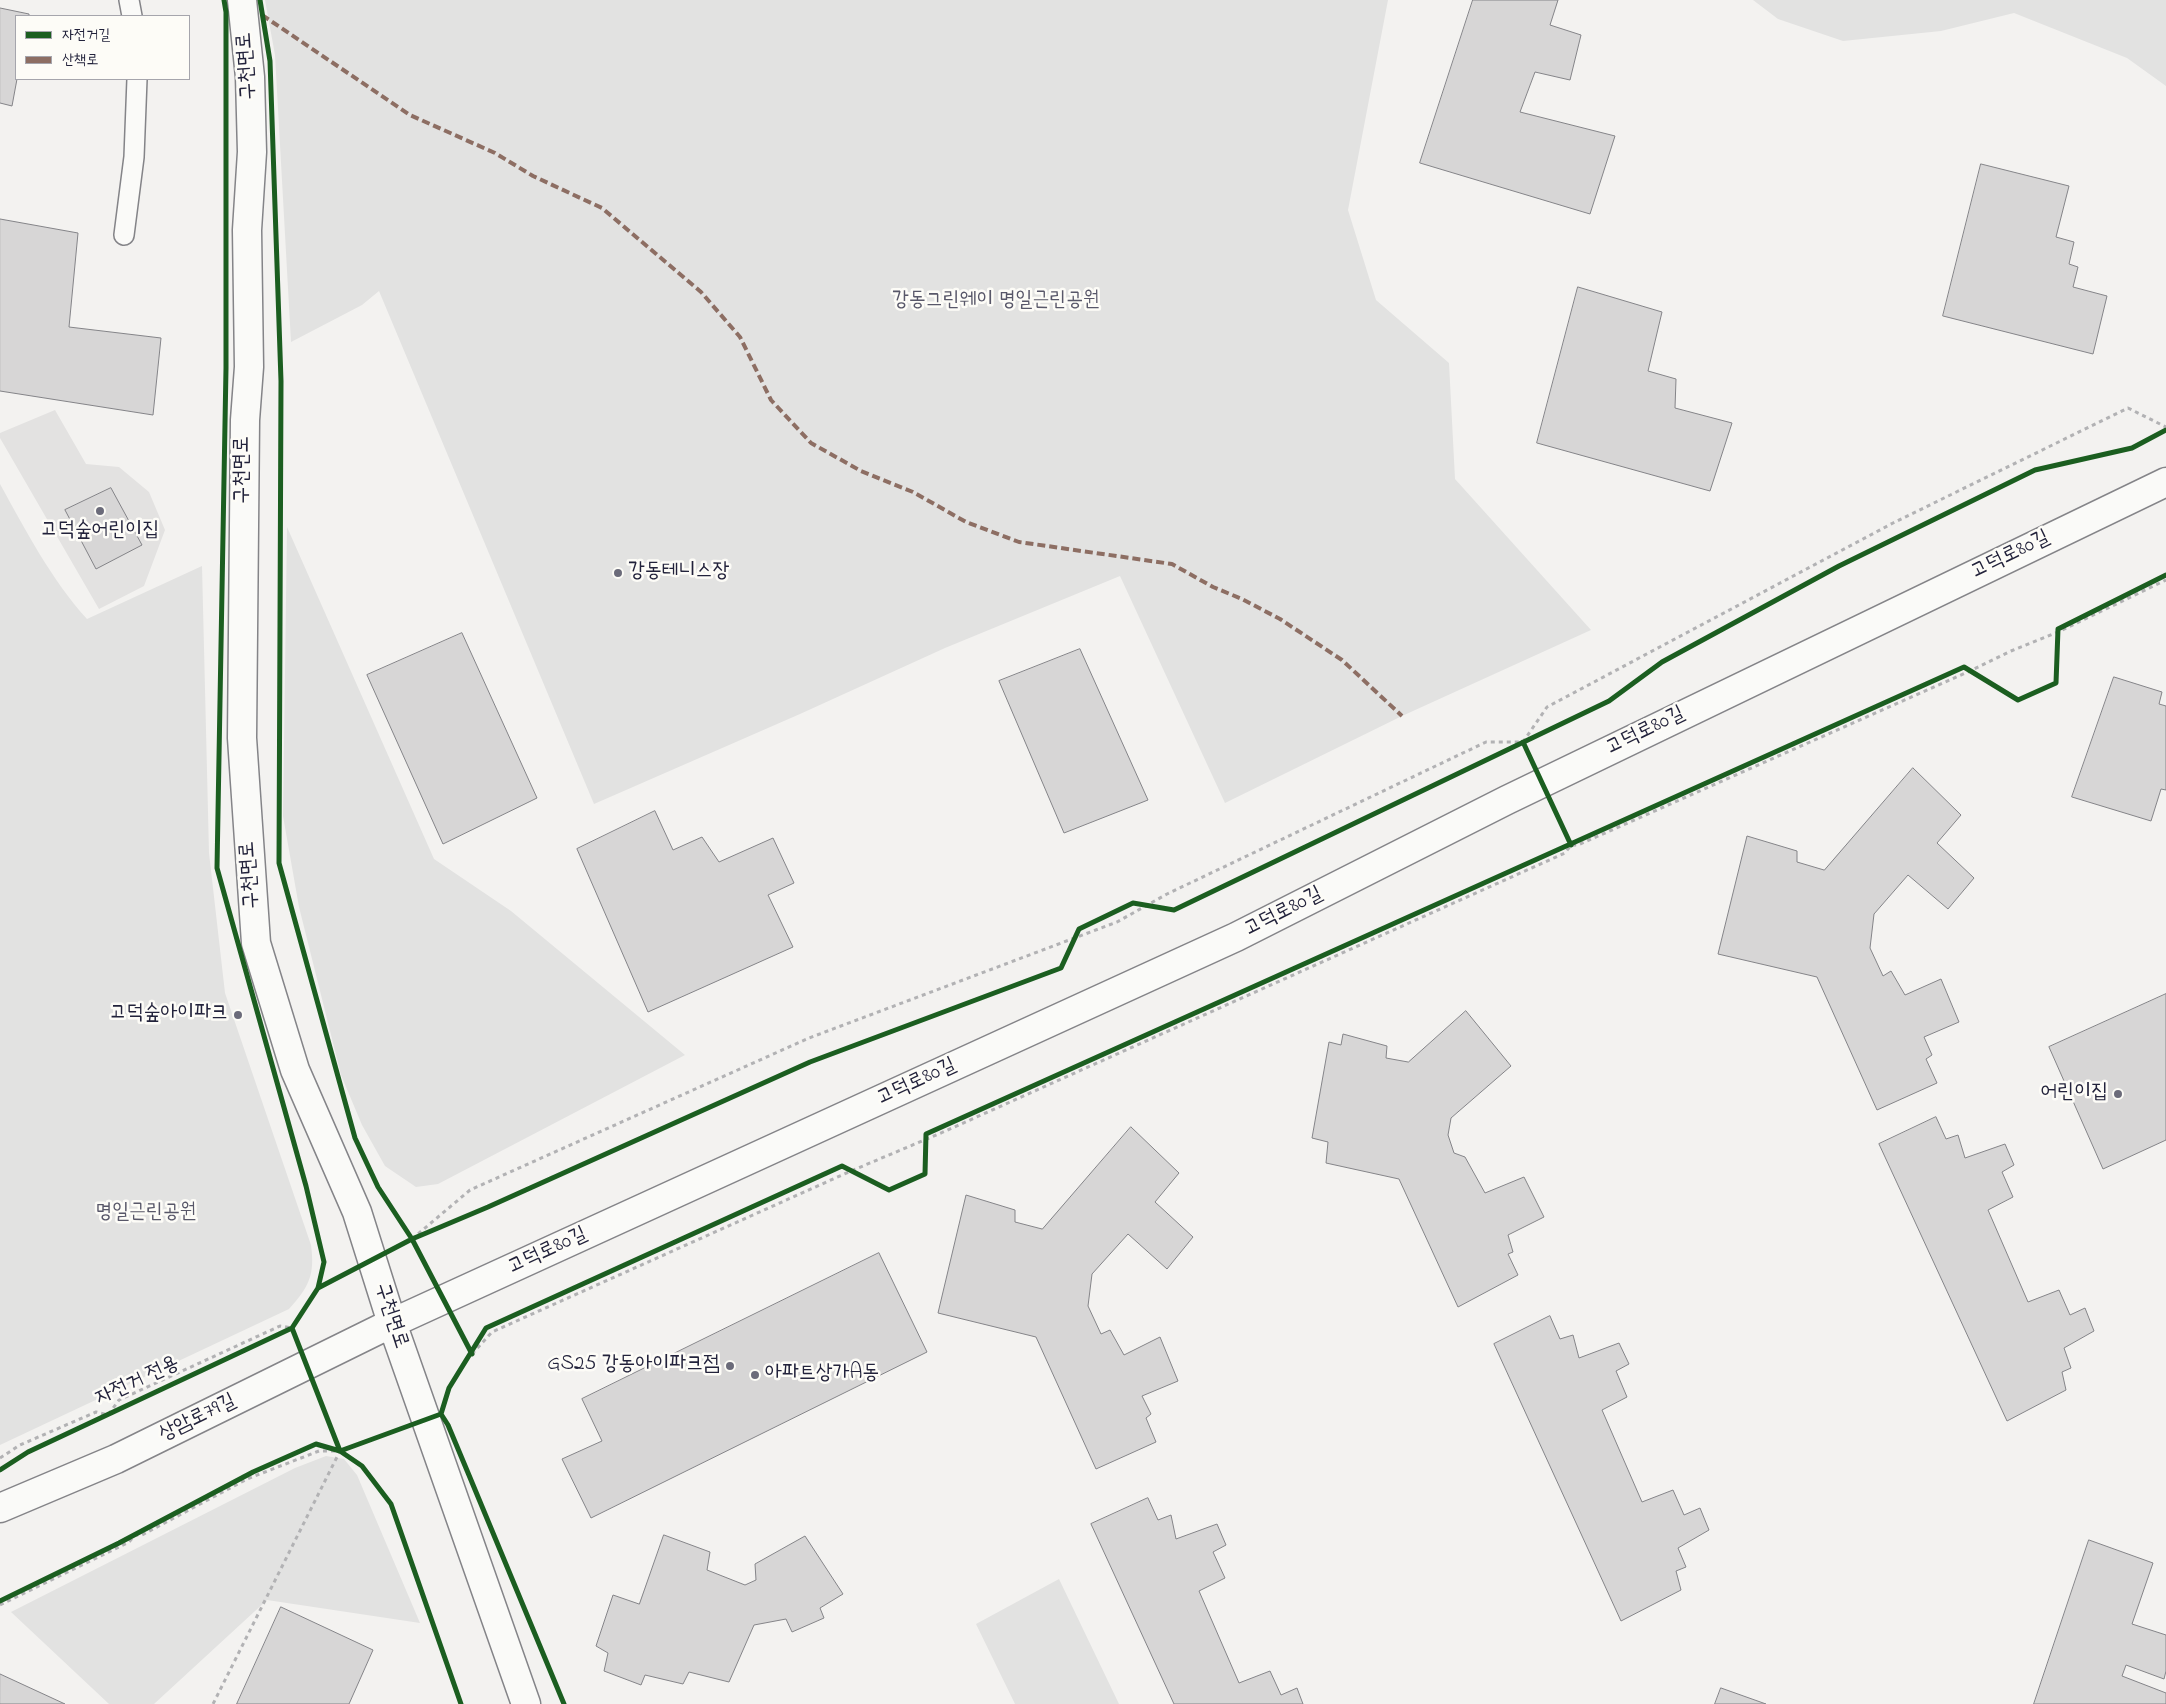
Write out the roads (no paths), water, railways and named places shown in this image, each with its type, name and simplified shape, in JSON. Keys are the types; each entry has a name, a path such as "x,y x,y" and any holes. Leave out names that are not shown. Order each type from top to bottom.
{"street":[{"name":"구천면로","path":"242,0 250,77 252,152 247,230 249,367 245,420 242,738 256,944 295,1070 357,1212 392,1323 526,1704"},
{"name":"고덕로80길","path":"392,1323 1236,937 1542,783 2166,482"},
{"name":"상암로79길","path":"0,1508 116,1459 392,1323"}],"lane":[{"path":"130,0 132,15"},
{"path":"124,234 134,157 137,80"}],"place":[{"name":"고덕숲어린이집","path":"100,511"},
{"name":"강동테니스장","path":"618,573"},
{"name":"고덕숲아이파크","path":"238,1015"},
{"name":"어린이집","path":"2118,1094"},
{"name":"GS25 강동아이파크점","path":"730,1366"},
{"name":"아파트상가A동","path":"755,1375"}],"park label":[{"name":"강동그린웨이 명일근린공원","path":"996,302"},
{"name":"명일근린공원","path":"146,1214"}]}
